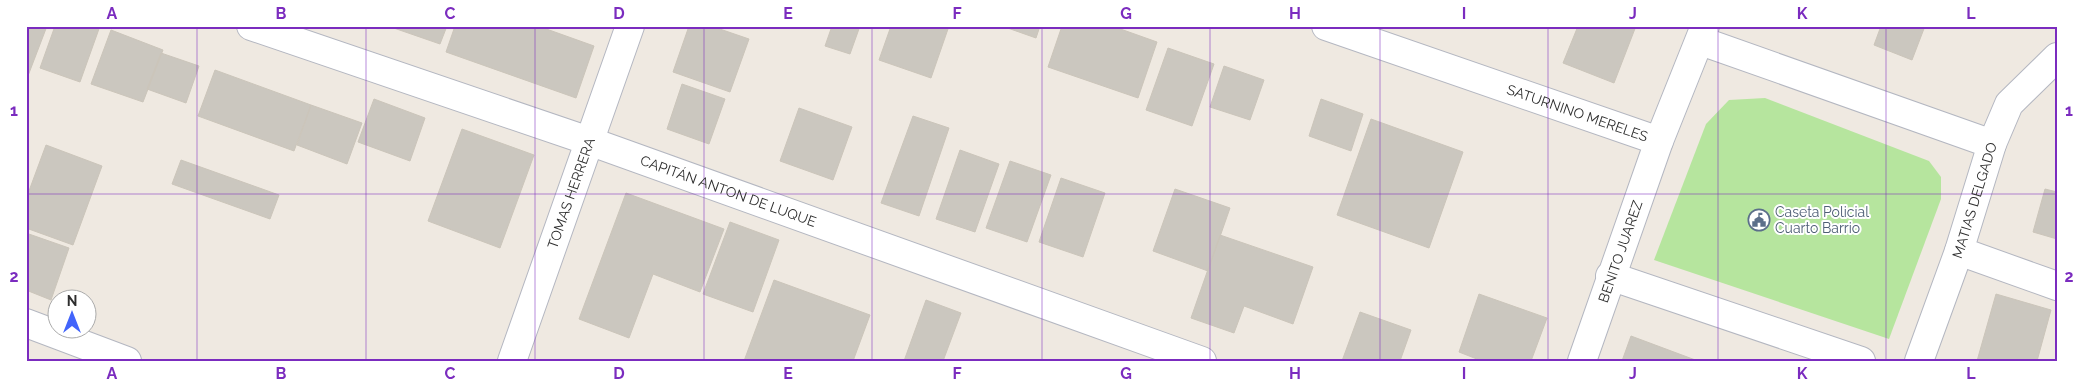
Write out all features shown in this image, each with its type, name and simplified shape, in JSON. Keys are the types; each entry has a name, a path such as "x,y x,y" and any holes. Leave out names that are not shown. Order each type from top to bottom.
{"street":[{"name":"CAPITÁN ANTON DE LUQUE","path":"251,26 589,142 1202,361"},
{"name":"TOMAS HERRERA","path":"512,361 630,26"},
{"name":"SATURNINO MERELES","path":"1326,26 1659,142 1703,33 1992,144"},
{"name":"MATIAS DELGADO","path":"1918,361 1959,252 1992,144 2009,104 2057,56"},
{"name":"BENITO JUAREZ","path":"1582,361 1610,276 1659,142"},
{"path":"1959,252 2057,286"},
{"path":"1610,276 1861,361"},
{"path":"26,322 127,361"}],"green space":[{"path":"1765,98 1929,161 1941,177 1941,199 1889,339 1654,260 1706,124 1729,100"}],"building":[{"path":"26,26 47,26 26,81"},
{"path":"55,26 100,26 80,82 40,68"},
{"path":"388,26 447,26 440,44"},
{"path":"455,26 538,26 594,46 576,98 446,52"},
{"path":"689,26 711,26 749,39 730,92 673,72"},
{"path":"832,26 860,26 850,54 825,46"},
{"path":"891,26 949,26 931,78 879,60"},
{"path":"1002,26 1040,26 1036,38"},
{"path":"1062,26 1112,26 1157,42 1138,98 1048,67"},
{"path":"1578,26 1636,26 1614,83 1563,63"},
{"path":"1881,26 1925,26 1912,60 1874,45"},
{"path":"111,30 163,50 143,102 91,84"},
{"path":"1168,48 1214,64 1192,126 1146,110"},
{"path":"161,53 199,66 186,103 147,89"},
{"path":"1224,66 1264,80 1250,120 1210,107"},
{"path":"215,70 311,105 294,151 198,116"},
{"path":"682,84 725,99 709,144 667,129"},
{"path":"374,99 425,118 410,161 358,142"},
{"path":"1321,99 1363,114 1351,151 1309,136"},
{"path":"311,105 362,123 347,164 297,145"},
{"path":"799,108 852,127 833,180 780,161"},
{"path":"913,116 949,128 919,216 881,203"},
{"path":"1371,119 1463,152 1429,248 1337,215"},
{"path":"462,129 534,155 500,248 428,221"},
{"path":"46,145 102,166 73,245 26,228 26,199"},
{"path":"960,150 999,164 975,232 936,219"},
{"path":"181,160 279,195 270,219 172,184"},
{"path":"1010,161 1051,175 1027,242 986,228"},
{"path":"1061,178 1105,193 1083,257 1039,242"},
{"path":"1175,189 1230,208 1208,271 1153,251"},
{"path":"2045,189 2057,192 2057,239 2033,232"},
{"path":"626,193 724,229 700,292 653,274 629,338 579,319"},
{"path":"730,222 779,240 753,312 703,294"},
{"path":"26,233 69,248 54,290 48,290 48,299 26,290"},
{"path":"1220,235 1313,267 1293,324 1244,306 1234,333 1191,318"},
{"path":"774,280 870,315 853,361 744,361"},
{"path":"1479,294 1547,318 1531,361 1482,361 1459,352"},
{"path":"1996,294 2051,310 2037,361 1977,361"},
{"path":"926,300 961,313 943,361 904,361"},
{"path":"1360,312 1411,330 1400,361 1342,361"},
{"path":"1631,336 1698,361 1622,361"}],"place":[{"name":"Caseta Policial Cuarto Barrio","path":"1759,220"}]}
